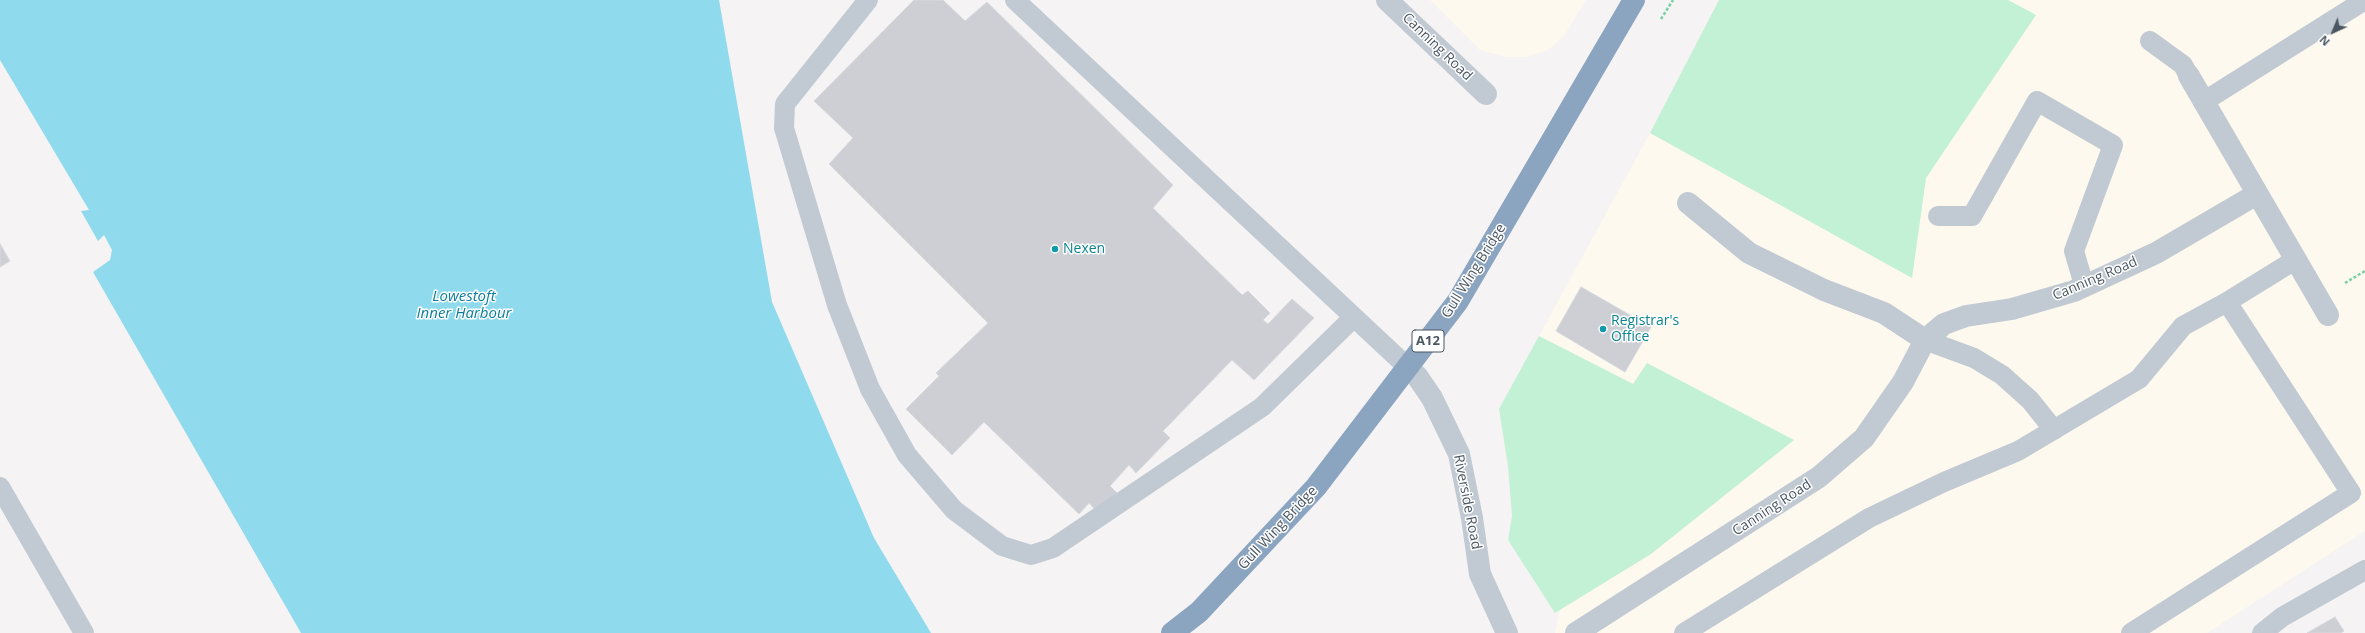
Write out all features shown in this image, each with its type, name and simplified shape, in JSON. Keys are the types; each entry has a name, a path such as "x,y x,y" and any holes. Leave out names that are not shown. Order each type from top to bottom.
{"highway":[{"name":"Gull Wing Bridge","path":"1172,633 1199,612 1316,487 1458,301 1632,4"}],"street":[{"name":"Canning Road","path":"1387,0 1486,94"},
{"path":"2189,76 2328,315"},
{"name":"Canning Road","path":"1576,633 1819,477 1864,438 1903,382 1925,340 1944,324 1966,316 2012,309 2074,290 2156,253 2257,194"},
{"path":"1688,203 1749,253 1824,290 1884,314 1925,340"},
{"name":"Riverside Road","path":"1417,376 1432,398 1459,454 1472,518 1480,574 1507,633"}],"lane":[{"path":"868,0 785,104 784,128 837,305 870,390 907,455 954,510 1002,546 1031,555 1053,548 1262,407 1353,318"},
{"path":"1015,0 1353,318 1417,376"},
{"path":"2203,102 2365,0"},
{"path":"2150,41 2182,65 2189,76"},
{"path":"1938,216 1972,216 2037,101 2113,145 2074,251 2084,285"},
{"path":"1684,633 1869,518 1944,482 2018,451 2140,379 2183,326 2227,302 2295,260"},
{"path":"2131,633 2352,493 2227,302"},
{"path":"1925,340 1974,358 2002,375 2030,400 2054,430"},
{"path":"0,487 84,633"},
{"path":"2262,633 2282,617 2362,578"}],"shaded area":[{"path":"1430,0 1586,0 1564,36 1548,50 1526,57 1506,57 1480,50"},
{"path":"2008,0 2365,0 2365,531 2207,633 1555,633 1560,609 1651,554 1647,363 1634,384 1539,336 1650,133 1912,278 1926,178 2036,15"}],"green space":[{"path":"1719,0 2008,0 2036,15 1926,178 1912,278 1650,133"},
{"path":"1539,336 1633,384 1647,363 1794,440 1651,554 1555,613 1508,540 1512,516 1508,466 1499,409"}],"water":[{"name":"Lowestoft Inner Harbour","path":"0,0 719,0 772,302 874,538 931,633 301,633 93,272 110,260 112,250 104,235 98,241 81,211 89,210 0,60"}],"building":[{"name":"Nexen","path":"914,0 943,0 965,21 987,2 1173,185 1153,208 1242,295 1248,291 1270,313 1263,320 1268,324 1292,299 1314,318 1254,380 1232,360 1163,431 1170,438 1136,473 1129,465 1110,486 1118,494 1099,514 1089,503 1079,514 984,422 952,455 906,409 939,376 936,373 988,323 829,164 853,138 814,101"},
{"path":"0,244 10,261 0,267"},
{"name":"Registrar's Office","path":"1581,287 1651,327 1625,372 1556,331"},
{"path":"2335,617 2344,631 2341,633 2307,633"}],"place":[{"name":"Nexen","path":"1055,249"},
{"name":"Registrar's Office","path":"1603,329"}]}
